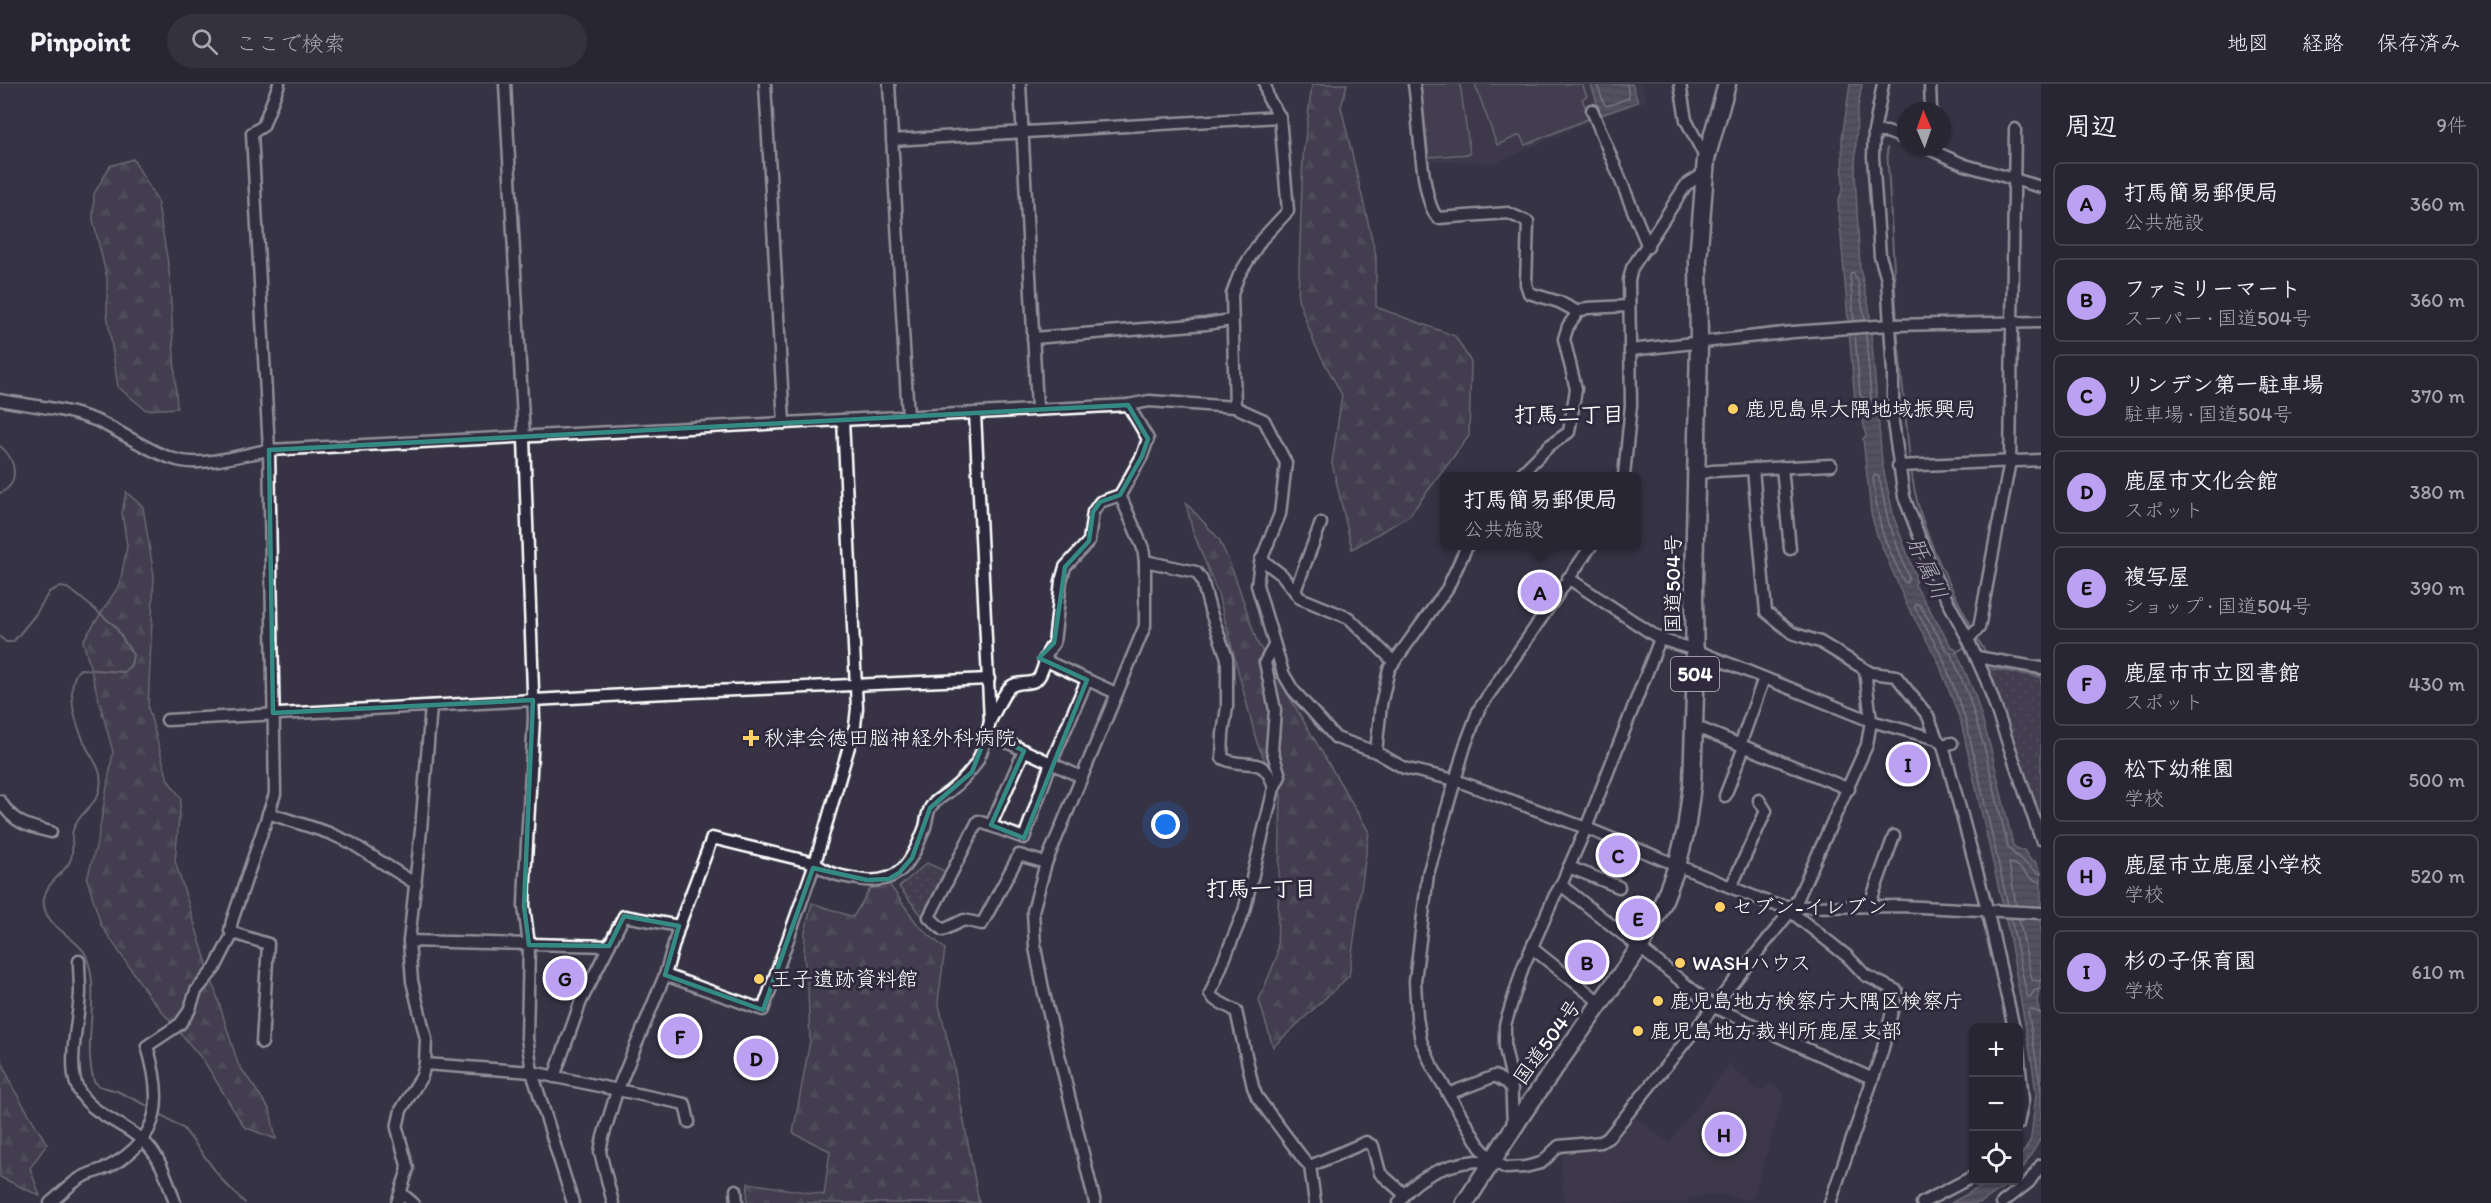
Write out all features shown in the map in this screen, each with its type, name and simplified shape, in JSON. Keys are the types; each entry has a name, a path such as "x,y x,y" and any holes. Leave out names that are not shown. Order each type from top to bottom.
{"highway":[{"name":"国道504号","path":"1469,1200 1523,1113 1640,947 1662,905 1677,866 1686,830 1692,785 1694,726 1698,260 1705,166 1727,84"}],"street":[{"path":"262,1043 268,944 230,930 275,794 269,450 252,133 263,126 279,84"},
{"path":"505,84 524,438 533,700 524,906 529,945 527,1038 532,1072 573,1203"},
{"path":"765,84 784,423"},
{"path":"889,84 908,417"},
{"path":"1020,84 1037,408"},
{"path":"1235,407 1232,294 1239,275 1261,240 1288,211 1280,117 1268,98 1264,84"},
{"path":"1414,84 1425,182 1433,213 1438,218 1449,218 1508,213 1528,222 1526,284 1529,293 1559,302 1578,312"},
{"path":"1624,472 1631,405 1629,280 1632,267 1648,247 1686,185 1705,166 1686,120 1680,84"},
{"path":"1883,84 1874,132 1873,157 1880,256 1887,279 1886,326 1893,372 1893,422 1904,497 1935,577 1977,657 2041,839"},
{"path":"1930,84 1930,102"},
{"path":"1592,110 1648,247"},
{"path":"892,140 1280,117"},
{"path":"1968,639 1979,628 2010,461 2015,129"},
{"path":"1874,132 1887,132 1897,136"},
{"path":"1946,156 1965,165 2041,187"},
{"path":"1524,472 1549,446 1569,432 1576,388 1564,339 1568,326 1578,312 1599,306 1629,306"},
{"path":"1033,338 1231,320"},
{"path":"1630,350 1837,329 2041,322"},
{"path":"0,400 39,405 95,420 183,461 198,462 269,450 1128,405 1149,401 1235,407 1264,420 1286,463 1280,514 1261,559 1257,585 1274,646 1283,674 1293,690 1336,738 1376,752 1404,768 1455,780 1586,828 1772,904 1792,909 1869,906 1987,909 2041,913"},
{"path":"990,721 1010,687 1021,682 1032,682 1038,678 1048,649 1054,643 1061,581 1065,567 1089,541 1093,512 1100,502 1120,495 1142,456 1148,439 1128,405"},
{"path":"613,1203 600,1152 617,1091 665,975 679,926 712,838 815,863 824,871 859,879 889,879 899,873 912,858 930,808 972,772 983,750 990,721 975,413"},
{"path":"665,975 763,1010 815,863 855,726 843,420"},
{"path":"1898,466 2041,460"},
{"path":"1697,474 1831,465"},
{"path":"1782,467 1790,549"},
{"path":"1753,469 1766,612 1792,633 1820,642 1871,673 1896,676 1928,716 1944,742 1987,909 2013,1023"},
{"path":"1095,1203 1043,989 1035,946 1033,910 1046,863 1144,626 1145,561 1143,548 1120,495"},
{"path":"1295,591 1320,523"},
{"path":"1376,752 1381,705 1389,669 1447,589 1465,550"},
{"path":"1588,550 1479,709 1455,780 1428,874 1415,981 1421,1041 1432,1066 1480,1147 1493,1161 1506,1168 1540,1163 1559,1146 1601,1142 1608,1138 1792,909 1849,789 1867,745 1870,721 1865,670"},
{"path":"1261,559 1282,575 1300,598 1349,618 1393,661"},
{"path":"1145,561 1196,572 1202,580 1227,658 1227,707 1222,758 1230,762 1257,763 1267,771 1274,788"},
{"path":"1568,578 1660,639 1695,650 1870,721 1944,742"},
{"path":"1514,1130 1512,1076 1505,1048 1505,1025 1513,994 1586,828 1660,639"},
{"path":"1274,646 1265,662 1275,710 1272,750 1280,776 1274,788 1244,911 1210,994 1214,999 1236,1011 1257,1097 1310,1166 1315,1203"},
{"path":"1977,657 2041,668"},
{"path":"1044,660 1116,693"},
{"path":"1725,796 1764,678"},
{"path":"167,720 989,679"},
{"path":"1046,863 1019,855 982,924 963,920 943,930 929,917 978,821 1024,838 1051,764 1087,680"},
{"path":"413,1203 399,1198 408,1169 397,1128 402,1110 422,1076 425,1064 426,1039 412,981 409,941 431,706"},
{"path":"1694,726 1849,789"},
{"path":"987,733 1081,777"},
{"path":"991,825 1024,751"},
{"path":"1731,887 1766,811 1759,800"},
{"path":"0,801 8,814 18,822 51,832"},
{"path":"268,813 329,833 351,843 416,884"},
{"path":"1869,906 1894,836"},
{"path":"1569,867 1619,887"},
{"path":"1562,885 1714,1007 1871,1078"},
{"path":"1792,909 1848,957 1865,975 1897,991 1882,1052 1871,1078 1830,1203"},
{"path":"554,1077 581,1001 624,916 679,926"},
{"path":"50,1203 79,1179 109,1167 131,1153 143,1140 156,1111 158,1100 153,1064 147,1046 180,1024 189,1011 196,991 215,968 233,933"},
{"path":"409,941 609,946"},
{"path":"1532,948 1602,1004"},
{"path":"79,960 80,992 74,1060 75,1082 85,1100 143,1140 156,1156 175,1203"},
{"path":"425,1064 532,1072 685,1104 688,1122"},
{"path":"1448,1094 1495,1076 1512,1089"},
{"path":"1310,1166 1366,1142 1373,1146 1380,1173 1402,1199 1420,1181 1458,1163 1474,1160 1493,1161"},
{"path":"2002,1203 2017,1200 2041,1167"},
{"path":"1922,1203 1969,1179"},
{"path":"736,1190 737,1203"}],"highlighted area":[{"path":"1128,405 1148,439 1142,456 1120,495 1100,502 1093,512 1089,541 1065,567 1054,643 1039,658 1087,680 1024,838 991,825 1024,751 987,733 972,772 930,808 912,858 899,873 889,879 867,880 813,868 763,1010 665,975 679,926 624,916 609,946 529,945 524,906 533,700 273,713 269,450"}],"shaded area":[{"path":"1417,84 1641,84 1647,101 1599,118 1496,163 1428,161"},
{"path":"1729,1064 1758,1090 1764,1090 1766,1085 1771,1084 1785,1093 1752,1201 1724,1195 1691,1198 1683,1203 1564,1203 1561,1153 1602,1150 1615,1144 1635,1117 1669,1143"}],"green space":[{"path":"1312,84 1347,84 1341,107 1376,256 1376,307 1455,336 1471,362 1469,436 1409,516 1352,549 1332,463 1342,395 1315,345 1298,299 1303,156"},
{"path":"1420,84 1460,84 1470,154 1429,157"},
{"path":"1475,84 1582,84 1587,96 1582,99 1590,118 1525,145 1520,135 1497,145"},
{"path":"133,159 157,200 169,269 177,408 146,410 118,387 107,313 107,278 93,220 94,194 110,166"},
{"path":"126,492 143,507 154,576 148,707 168,780 181,798 175,861 238,1064 270,1110 276,1139 244,1127 204,1061 149,996 101,925 87,879 98,839 113,752 83,641 120,584 127,546 122,513"},
{"path":"1186,503 1219,539 1235,576 1257,642 1369,832 1349,976 1273,1047 1259,1000 1277,956 1281,795 1257,743 1218,594 1193,532"},
{"path":"1986,668 2041,677 2041,828"},
{"path":"927,863 953,875 930,926 899,887"},
{"path":"889,884 918,925 945,949 938,1001 953,1062 979,1203 747,1203 748,1183 824,1195 830,1151 793,1133 810,1041 804,956 805,932 812,903 853,917 870,889"},
{"path":"0,1056 13,1088 47,1144 30,1168 40,1196 0,1177"}],"water":[{"path":"1591,84 1632,84 1638,102 1601,115"},
{"path":"1850,84 1862,84 1857,113 1855,173 1860,268 1869,307 1882,463 1894,518 1916,577 1915,585 1951,646 1955,648 1975,695 1991,749 2013,845 2018,850 2024,850 2031,861 2035,861 2041,873 2041,976 2037,1002 2041,1019 2041,1138 2023,1168 2023,1152 2031,1138 2036,1094 2032,1063 2008,929 1961,722 1938,661 1906,603 1877,535 1871,513 1863,438 1866,437 1860,403 1855,401 1838,201 1843,189 1842,139"},
{"path":"1984,1185 2007,1185 1980,1203 1951,1203"}],"waterway":[{"path":"1887,148 1897,322"},
{"path":"1897,328 1910,462"},
{"path":"0,446 10,457 14,471 11,484 0,493"},
{"name":"肝属川","path":"1911,468 1914,489 1934,552 1973,630"},
{"path":"0,637 6,642 13,642 36,614 49,592 59,587 67,588 115,626 133,655 131,665 124,672 80,669 74,677 72,701 75,716 79,730 98,768 101,785 96,799 76,823 72,834 71,857 67,866 45,893 44,908 54,924 77,944 87,958 92,988 90,1051 94,1081 99,1086 117,1091 152,1108"},
{"path":"1973,643 1978,640 1988,656"},
{"path":"1955,653 1968,645"},
{"path":"1993,663 1996,668 2041,675"},
{"path":"159,1113 184,1129 223,1181 245,1203"}],"place":[{"name":"鹿児島県大隅地域振興局","path":"1733,409"},
{"name":"打馬簡易郵便局","path":"1540,592"},
{"name":"秋津会徳田脳神経外科病院","path":"751,738"},
{"name":"杉の子保育園","path":"1908,764"},
{"name":"リンデン第一駐車場","path":"1618,855"},
{"name":"セブン-イレブン","path":"1720,907"},
{"name":"複写屋","path":"1638,918"},
{"name":"ファミリーマート","path":"1587,962"},
{"name":"WASHハウス","path":"1680,963"},
{"name":"松下幼稚園","path":"565,978"},
{"name":"王子遺跡資料館","path":"759,979"},
{"name":"鹿児島地方検察庁大隅区検察庁","path":"1658,1001"},
{"name":"鹿児島地方裁判所鹿屋支部","path":"1638,1031"},
{"name":"鹿屋市市立図書館","path":"680,1036"},
{"name":"鹿屋市文化会館","path":"756,1058"},
{"name":"鹿屋市立鹿屋小学校","path":"1724,1134"}],"district":[{"name":"打馬二丁目","path":"1569,414"},
{"name":"打馬一丁目","path":"1261,888"}]}
